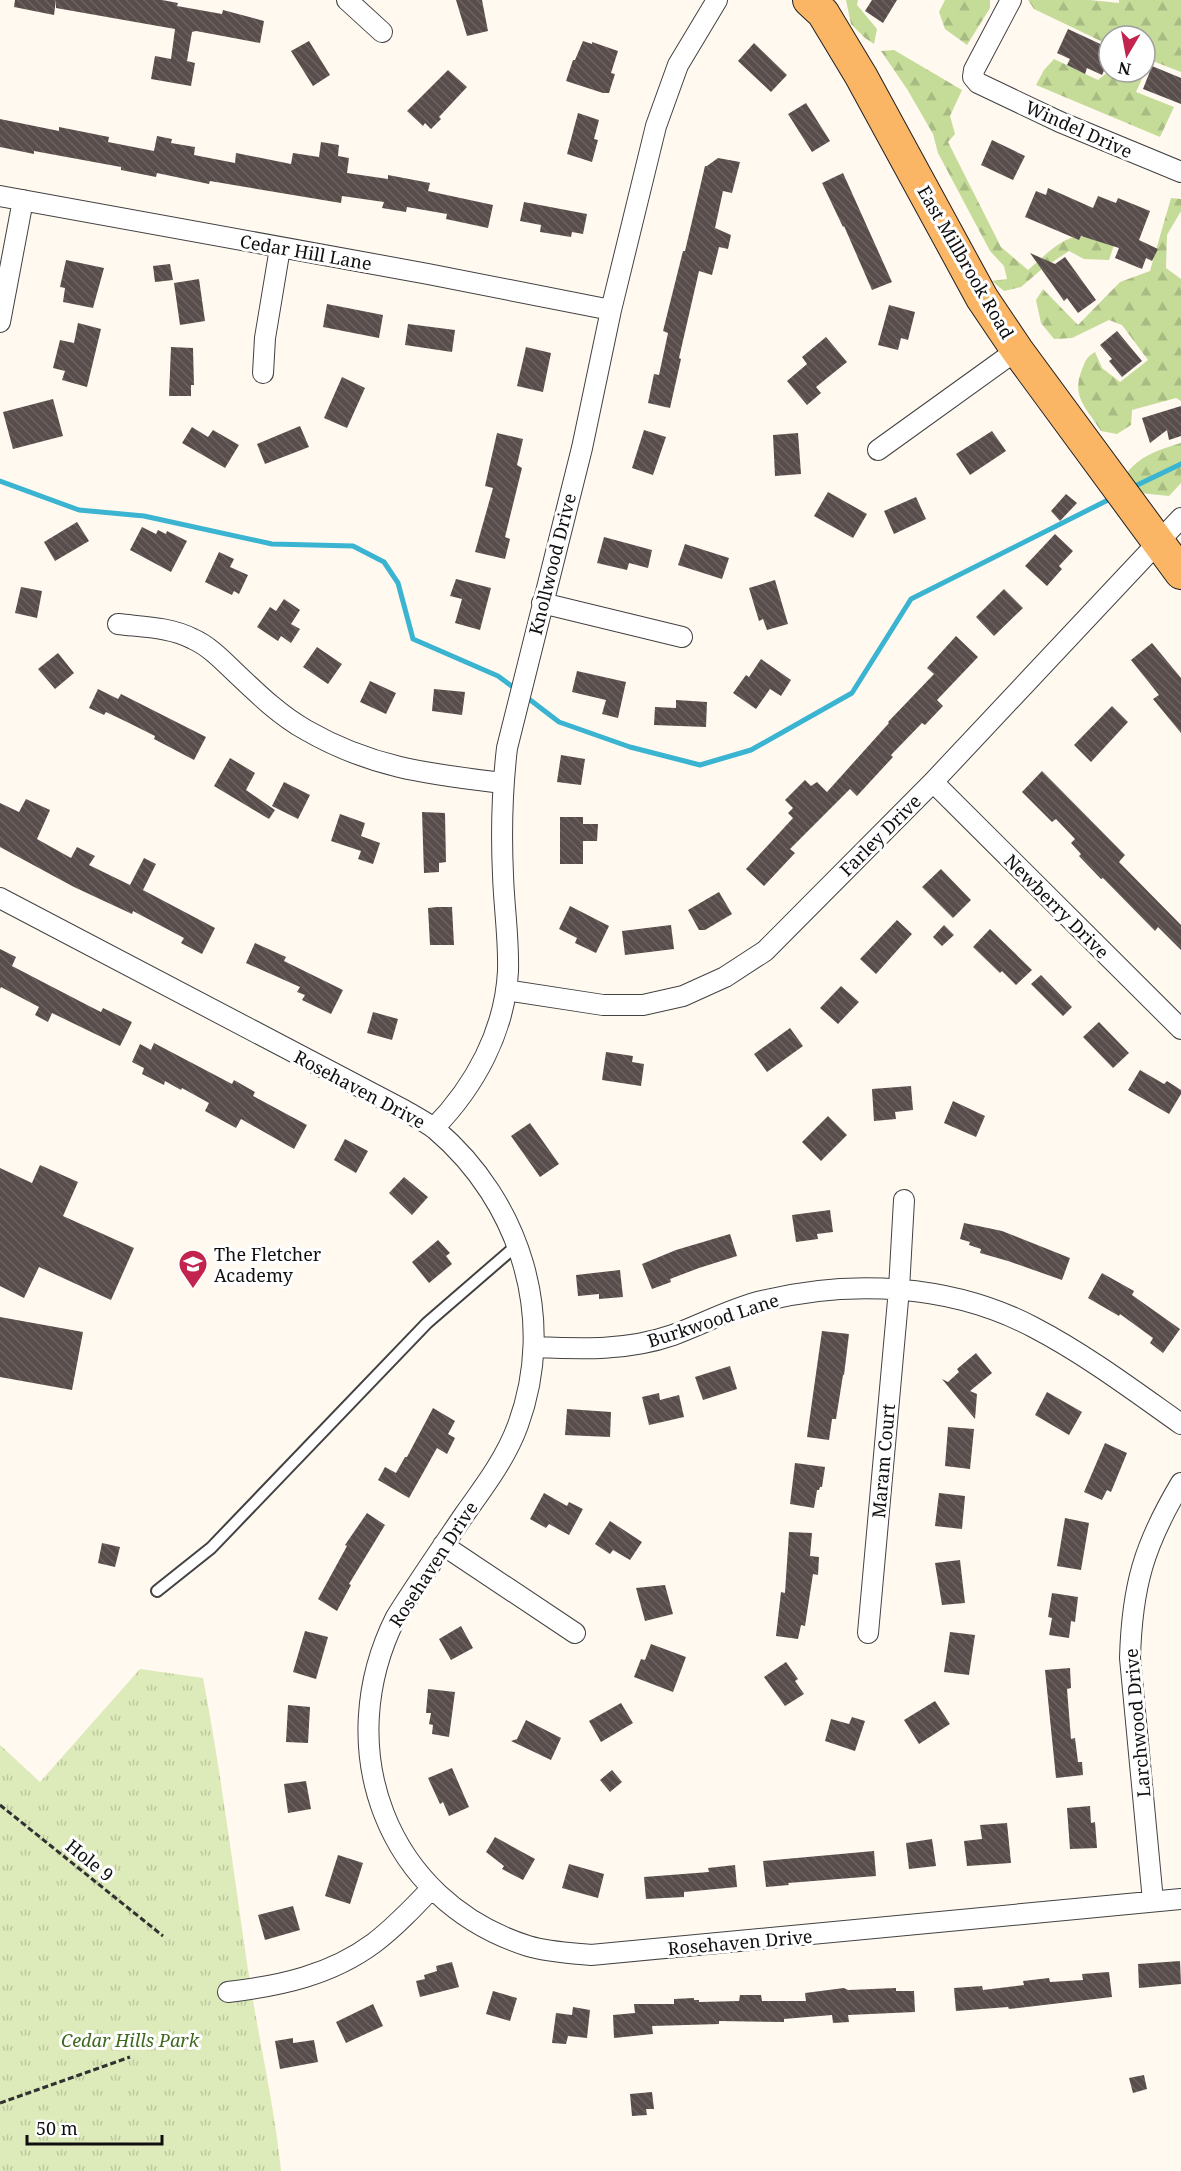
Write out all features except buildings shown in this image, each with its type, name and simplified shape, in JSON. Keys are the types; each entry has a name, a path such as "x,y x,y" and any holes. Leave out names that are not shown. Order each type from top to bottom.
{"main road":[{"name":"East Millbrook Road","path":"809,0 823,14 861,76 982,298 1017,350 1181,573"}],"street":[{"path":"347,0 382,32"},
{"name":"Knollwood Drive","path":"434,1128 447,1115 478,1071 492,1042 506,990 507,932 502,855 503,783 507,748 582,448 611,310 656,126 678,66 717,0"},
{"name":"Windel Drive","path":"1011,0 974,70 973,77 978,82 1060,123 1181,172"},
{"name":"Cedar Hill Lane","path":"0,196 611,310"},
{"path":"0,322 23,200"},
{"path":"263,374 266,338 280,248"},
{"path":"878,450 1017,350"},
{"name":"Farley Drive","path":"506,990 603,1005 643,1005 683,996 724,977 765,951 933,782 1181,518"},
{"path":"542,603 682,636"},
{"path":"118,624 176,632 207,646 268,704 304,729 360,756 427,774 503,783"},
{"name":"Newberry Drive","path":"933,782 1181,1029"},
{"name":"Rosehaven Drive","path":"0,898 404,1110 434,1128 471,1165 505,1215 532,1297 535,1322 534,1347 527,1396 518,1427 501,1460 396,1617 384,1640 371,1694 368,1737 377,1796 392,1832 431,1889 479,1924 499,1934 530,1946 591,1955 1181,1899"},
{"name":"Maram Court","path":"868,1633 899,1289 904,1200"},
{"name":"Burkwood Lane","path":"534,1347 630,1346 672,1335 760,1301 788,1295 841,1289 899,1289 958,1299 1031,1325 1073,1350 1181,1424"},
{"name":"Larchwood Drive","path":"1153,1901 1130,1658 1131,1629 1140,1570 1149,1543 1181,1483"},
{"path":"443,1545 575,1633"},
{"path":"228,1992 287,1983 319,1973 346,1960 373,1944 397,1924 431,1889"}],"lane":[{"path":"158,1591 211,1548 427,1323 516,1246"}],"path":[{"name":"Hole 9","path":"0,1804 163,1936"},
{"path":"0,2103 130,2057"}],"green space":[{"path":"846,0 858,0 857,5 877,29 874,44 851,24"},
{"path":"945,0 990,0 990,8 967,45 945,29 939,12"},
{"path":"1028,0 1090,0 1119,3 1119,0 1181,0 1181,72 1157,63 1157,24 1097,24 1097,39 1034,9"},
{"path":"894,50 962,90 950,116 955,134 948,142 1001,247 1028,270 1066,240 1087,237 1114,245 1109,260 1084,259 1069,251 1021,287 1004,291 992,281 1007,279 1004,266 990,251 938,153 933,134 907,89 881,51"},
{"path":"1054,59 1097,80 1097,84 1140,84 1136,92 1174,107 1160,137 1036,85 1044,70"},
{"path":"1171,198 1181,199 1181,211 1167,235 1166,268 1181,279 1181,401 1176,398 1132,410 1131,425 1117,434 1101,431 1085,408 1079,394 1079,377 1086,360 1095,352 1102,368 1120,382 1148,360 1122,325 1109,320 1072,338 1054,339 1041,323 1036,300 1043,289 1078,325 1120,282 1150,271"},
{"path":"1181,443 1181,483 1169,496 1140,493 1124,477 1142,459"},
{"name":"Cedar Hills Park","path":"140,1669 203,1678 281,2171 0,2171 0,1745 40,1782"}],"waterway":[{"path":"1131,488 1181,464"},
{"path":"0,481 79,510 144,516 272,544 353,546 384,562 398,583 413,639 498,676 517,690"},
{"path":"525,696 559,722 630,747 700,765 751,750 852,693 911,599 1112,498"}],"place":[{"name":"The Fletcher Academy","path":"193,1290"}]}
